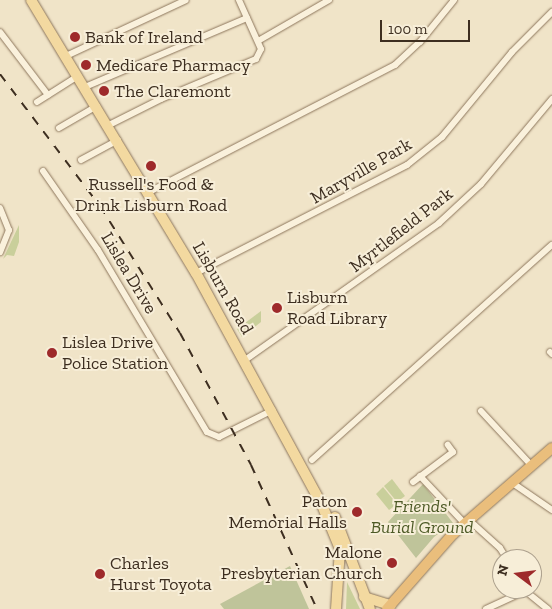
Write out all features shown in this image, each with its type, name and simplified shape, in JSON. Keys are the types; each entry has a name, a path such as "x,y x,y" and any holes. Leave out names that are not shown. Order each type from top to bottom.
{"highway":[{"path":"389,607 438,549 514,484 552,448"}],"main road":[{"name":"Lisburn Road","path":"31,0 149,192 273,410 322,504 338,540 340,555 336,609"},
{"path":"322,504 331,510 342,531 359,586"},
{"path":"340,555 359,586 370,609"},
{"path":"364,596 389,607"}],"street":[{"path":"66,56 186,0"},
{"path":"109,125 161,99 256,59 261,49 239,0"},
{"path":"258,41 329,0"},
{"path":"149,192 395,64 420,42 454,0"},
{"name":"Maryville Park","path":"196,274 374,185 406,165 442,137 512,52 552,12"},
{"path":"85,87 247,18"},
{"path":"0,32 48,95"},
{"path":"37,102 78,76"},
{"name":"Myrtlefield Park","path":"245,360 439,223 481,184 552,99"},
{"path":"58,128 97,106"},
{"path":"81,160 118,140"},
{"name":"Lislea Drive","path":"43,171 98,250 207,432 219,438 273,410"},
{"path":"0,208 9,230 0,252"},
{"path":"312,460 552,245"},
{"path":"482,411 532,466"},
{"path":"413,482 453,452 448,445"},
{"path":"420,476 467,523 501,549"},
{"path":"514,484 552,510"},
{"path":"486,609 506,599"},
{"path":"535,599 548,609"}],"green space":[{"path":"19,225 19,242 14,256 7,255 3,259"},
{"path":"261,311 261,322 242,337 237,329"},
{"path":"392,479 405,496 397,502 384,486"},
{"name":"Friends' Burial Ground","path":"423,484 453,523 434,537 416,558 388,522"},
{"path":"383,487 397,504 389,510 376,494"},
{"path":"290,566 309,609 224,609 220,604"},
{"path":"347,582 360,609 346,609"}],"railway":[{"path":"0,74 100,206 180,333 251,465 317,609"}],"place":[{"name":"Bank of Ireland","path":"75,37"},
{"name":"Medicare Pharmacy","path":"86,65"},
{"name":"The Claremont","path":"104,91"},
{"name":"Russell's Food & Drink Lisburn Road","path":"151,166"},
{"name":"Lisburn Road Library","path":"277,308"},
{"name":"Lislea Drive Police Station","path":"52,353"},
{"name":"Paton Memorial Halls","path":"357,512"},
{"name":"Malone Presbyterian Church","path":"392,563"},
{"name":"Charles Hurst Toyota","path":"100,574"}]}
